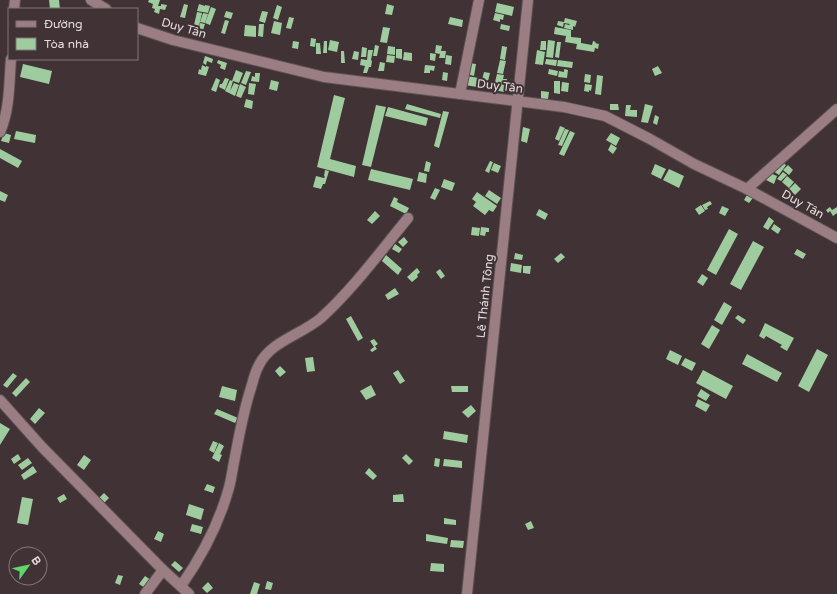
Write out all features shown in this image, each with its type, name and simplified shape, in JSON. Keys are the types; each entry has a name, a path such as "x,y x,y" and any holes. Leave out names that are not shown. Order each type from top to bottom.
{"street":[{"path":"92,0 104,8"},
{"path":"460,94 479,0"},
{"name":"Lê Thánh Tông","path":"467,594 528,0"},
{"name":"Duy Tân","path":"138,28 174,40 324,77 564,107 605,116 694,164 747,189 837,238"},
{"path":"0,132 6,114 11,60"},
{"path":"747,189 837,109"},
{"path":"181,586 204,551 221,514 228,490 246,403 259,364 267,354 278,345 321,318 366,270 408,218"},
{"path":"0,400 42,447 163,570 189,594"},
{"path":"145,594 163,570"}],"building":[{"path":"49,0 59,0 60,8 50,8"},
{"path":"149,0 160,0 158,6 161,6 161,4 167,5 165,10 160,9 159,14 154,12 155,9 152,8 153,4 148,2"},
{"path":"497,3 514,7 512,16 495,12"},
{"path":"184,4 188,5 185,18 180,17"},
{"path":"199,4 210,6 208,13 197,11"},
{"path":"387,4 394,6 392,15 385,14"},
{"path":"277,5 282,7 278,20 273,18"},
{"path":"211,7 216,9 210,25 205,23"},
{"path":"226,11 233,13 231,19 224,17"},
{"path":"262,11 268,12 265,23 259,21"},
{"path":"197,12 202,13 199,26 194,25"},
{"path":"203,13 208,14 205,23 200,22"},
{"path":"495,13 504,15 503,20 500,19 500,22 493,20"},
{"path":"289,17 294,18 291,29 286,28"},
{"path":"450,17 463,20 462,27 448,24"},
{"path":"565,18 577,21 575,27 573,26 573,30 564,28 565,24 570,24 564,23"},
{"path":"225,20 229,21 225,34 221,33"},
{"path":"274,21 282,23 280,35 271,33"},
{"path":"558,21 564,22 563,27 557,25"},
{"path":"200,23 205,24 202,33 198,32"},
{"path":"259,24 264,24 263,37 258,36"},
{"path":"501,24 510,26 509,31 500,29"},
{"path":"245,25 256,26 256,37 244,36"},
{"path":"383,27 390,28 387,43 380,42"},
{"path":"555,27 571,30 571,37 581,38 581,43 592,45 593,41 596,42 595,43 599,44 598,49 595,48 594,52 576,49 577,44 565,42 566,36 554,34"},
{"path":"311,38 316,39 315,47 310,46"},
{"path":"330,40 339,42 337,52 328,50"},
{"path":"548,40 555,41 553,58 546,57"},
{"path":"293,41 299,42 298,49 292,48"},
{"path":"324,41 327,41 327,53 323,53"},
{"path":"541,41 546,41 546,50 540,50"},
{"path":"557,42 561,42 559,58 555,57"},
{"path":"316,43 320,43 321,54 316,54"},
{"path":"375,45 379,46 377,56 373,56"},
{"path":"436,45 442,46 441,51 446,51 445,58 439,58 440,54 435,53"},
{"path":"388,46 395,47 395,55 387,54"},
{"path":"502,46 507,47 505,60 500,59"},
{"path":"362,47 367,48 366,57 361,57"},
{"path":"396,49 402,49 402,59 396,58"},
{"path":"368,50 373,50 371,67 369,67 367,73 363,73 365,66 360,65 361,59 367,60"},
{"path":"537,50 545,52 543,65 535,64"},
{"path":"341,51 344,51 345,63 341,63"},
{"path":"354,51 359,52 358,60 352,59"},
{"path":"404,52 412,53 412,61 403,60"},
{"path":"430,53 436,54 435,61 430,60"},
{"path":"387,55 395,56 394,63 386,62"},
{"path":"446,55 452,56 451,65 445,64"},
{"path":"205,56 213,59 212,63 207,61 206,65 203,63"},
{"path":"546,59 557,60 556,66 545,64"},
{"path":"218,60 227,63 225,70 220,68 221,65 217,63"},
{"path":"500,60 506,61 503,74 497,73"},
{"path":"558,60 573,62 572,68 557,66"},
{"path":"380,62 385,63 384,71 378,71"},
{"path":"469,63 476,64 474,76 467,74"},
{"path":"23,64 52,71 49,84 20,77"},
{"path":"202,65 209,67 206,76 198,74"},
{"path":"425,65 435,66 434,71 430,70 430,73 424,73"},
{"path":"658,66 662,73 655,76 652,69"},
{"path":"549,69 558,71 557,76 548,74"},
{"path":"564,69 568,70 567,78 558,77 559,71 564,72"},
{"path":"236,70 243,73 239,83 233,81 230,91 234,83 239,85 235,96 225,91 230,80 232,81"},
{"path":"246,71 251,72 246,85 241,83"},
{"path":"443,72 448,73 447,81 442,80"},
{"path":"484,72 490,73 488,81 482,80"},
{"path":"255,73 260,73 259,82 251,81 252,76 255,77"},
{"path":"497,74 504,75 503,79 507,79 504,92 493,90"},
{"path":"585,74 591,75 590,83 584,82"},
{"path":"597,75 603,76 601,95 595,94"},
{"path":"466,76 479,78 477,87 465,85"},
{"path":"216,78 220,80 216,92 211,90"},
{"path":"225,78 229,79 225,90 219,87"},
{"path":"271,80 279,82 277,91 269,89"},
{"path":"554,81 560,81 560,94 554,93"},
{"path":"562,82 569,83 568,92 561,91"},
{"path":"249,83 256,84 254,95 248,94"},
{"path":"240,84 246,87 241,98 236,96"},
{"path":"585,84 592,85 591,91 584,91"},
{"path":"541,91 549,92 548,99 541,99"},
{"path":"334,95 345,98 330,159 356,166 354,177 317,167"},
{"path":"246,99 253,101 252,109 244,107"},
{"path":"407,104 441,114 440,118 405,109"},
{"path":"610,104 618,104 619,110 610,110"},
{"path":"645,104 653,106 648,123 641,122"},
{"path":"376,105 386,107 371,167 362,165"},
{"path":"626,105 631,105 630,110 637,110 637,117 625,116"},
{"path":"388,107 428,118 426,126 385,116"},
{"path":"443,111 449,112 439,148 434,146"},
{"path":"655,115 659,117 657,125 653,123"},
{"path":"560,126 565,128 559,141 555,139"},
{"path":"523,127 530,129 527,143 521,141"},
{"path":"565,129 569,130 562,146 558,145"},
{"path":"16,131 36,135 35,143 14,139"},
{"path":"570,131 575,133 564,156 559,154"},
{"path":"4,133 11,135 9,143 1,141"},
{"path":"611,133 620,138 616,146 606,140"},
{"path":"611,144 617,148 613,154 608,150"},
{"path":"0,149 22,161 18,168 0,158"},
{"path":"426,161 431,163 429,172 424,171"},
{"path":"490,161 493,162 489,173 485,171"},
{"path":"780,161 786,165 779,175 773,171"},
{"path":"494,163 501,166 498,173 491,170"},
{"path":"655,164 666,169 661,179 651,174"},
{"path":"788,165 793,170 789,175 783,170"},
{"path":"371,169 413,179 410,190 368,180"},
{"path":"669,169 684,176 679,188 663,180"},
{"path":"325,170 329,171 325,184 323,184 321,189 313,187 316,176 325,177"},
{"path":"419,172 427,174 426,183 417,181"},
{"path":"783,172 787,175 781,181 777,179"},
{"path":"770,173 777,176 774,184 766,180"},
{"path":"787,176 794,182 789,188 782,182"},
{"path":"444,179 455,183 452,191 441,187"},
{"path":"795,183 801,189 795,195 789,189"},
{"path":"435,188 440,190 435,200 430,198"},
{"path":"489,190 501,198 497,204 485,196"},
{"path":"0,191 8,195 5,202 0,200"},
{"path":"477,192 497,206 493,212 489,210 485,215 473,206 476,202 472,199"},
{"path":"752,193 759,198 758,201 753,198 749,203 744,200 747,195 750,197"},
{"path":"394,197 398,199 397,202 409,208 406,214 390,206"},
{"path":"710,201 712,204 705,210 702,205"},
{"path":"701,205 705,211 699,215 695,209"},
{"path":"722,206 729,209 725,216 719,213"},
{"path":"830,207 832,210 837,207 837,213 833,216 830,211 828,213 826,210"},
{"path":"539,209 548,214 545,220 536,215"},
{"path":"375,211 380,216 372,224 367,220"},
{"path":"769,217 774,221 768,230 763,227"},
{"path":"774,224 781,229 778,234 771,229"},
{"path":"472,227 480,228 479,236 471,235"},
{"path":"481,227 489,228 489,232 486,232 485,236 480,235"},
{"path":"729,229 738,234 716,275 707,270"},
{"path":"404,237 408,242 403,247 398,242"},
{"path":"753,241 764,247 741,290 730,284"},
{"path":"395,244 402,249 399,253 392,249"},
{"path":"797,249 806,254 803,259 794,254"},
{"path":"515,253 523,255 522,260 514,259"},
{"path":"561,253 565,257 558,263 554,259"},
{"path":"386,255 402,269 398,275 382,261"},
{"path":"511,263 522,265 521,273 510,271"},
{"path":"523,266 531,266 530,274 523,273"},
{"path":"417,268 420,272 417,275 418,277 412,282 407,277"},
{"path":"440,269 445,276 441,279 436,272"},
{"path":"702,274 708,278 703,286 697,282"},
{"path":"395,288 399,294 388,300 385,295"},
{"path":"724,302 732,307 722,325 714,320"},
{"path":"738,315 746,320 743,324 735,318"},
{"path":"351,316 363,338 358,341 346,319"},
{"path":"765,323 794,338 787,351 780,347 782,345 766,336 764,339 759,336"},
{"path":"712,325 720,330 709,349 701,344"},
{"path":"374,339 378,344 375,346 377,349 372,352 370,350 374,347 370,341"},
{"path":"817,349 828,355 809,392 798,386"},
{"path":"670,350 682,356 678,365 666,359"},
{"path":"747,354 782,373 777,382 742,364"},
{"path":"313,357 315,371 307,372 305,358"},
{"path":"685,358 696,363 692,371 681,365"},
{"path":"280,366 286,372 280,377 275,371"},
{"path":"398,370 405,381 400,384 393,373"},
{"path":"703,370 733,386 726,399 696,383"},
{"path":"13,373 17,376 7,388 3,385"},
{"path":"26,378 30,382 16,397 12,393"},
{"path":"371,385 376,395 366,400 360,391"},
{"path":"222,386 237,390 235,401 219,397"},
{"path":"451,386 468,386 468,392 452,392"},
{"path":"701,389 710,395 706,401 697,396"},
{"path":"698,399 710,405 706,412 695,406"},
{"path":"471,405 476,411 468,418 462,412"},
{"path":"39,408 45,413 35,424 30,419"},
{"path":"217,409 238,418 235,423 214,414"},
{"path":"0,423 10,429 0,445"},
{"path":"444,431 468,435 467,443 443,439"},
{"path":"213,441 218,443 214,453 209,450"},
{"path":"219,443 224,446 220,454 222,455 219,462 212,458"},
{"path":"18,454 21,459 14,464 11,459"},
{"path":"406,454 413,461 409,465 402,458"},
{"path":"84,455 91,460 84,470 77,465"},
{"path":"28,458 32,463 22,470 18,465"},
{"path":"435,458 440,459 439,467 434,466"},
{"path":"444,459 462,461 462,468 443,466"},
{"path":"33,466 37,472 24,480 21,475"},
{"path":"369,468 377,476 373,480 365,473"},
{"path":"207,484 215,487 213,493 204,490"},
{"path":"104,493 109,498 104,503 99,498"},
{"path":"64,494 67,499 60,503 57,498"},
{"path":"403,494 404,502 393,502 393,495"},
{"path":"22,497 33,499 28,525 17,523"},
{"path":"189,504 204,509 201,520 186,515"},
{"path":"444,518 456,520 456,525 444,524"},
{"path":"531,521 534,528 528,530 525,524"},
{"path":"192,524 203,527 201,534 190,531"},
{"path":"158,531 164,534 161,542 154,539"},
{"path":"426,534 448,538 447,544 426,541"},
{"path":"451,540 464,541 463,548 450,547"},
{"path":"175,561 183,568 179,572 171,565"},
{"path":"431,563 444,564 444,572 430,571"},
{"path":"118,575 123,576 120,585 115,583"},
{"path":"145,576 151,580 145,588 139,584"},
{"path":"267,581 273,583 271,590 265,589"},
{"path":"208,582 213,588 207,593 202,588"},
{"path":"254,582 260,584 257,594 250,594"}]}
